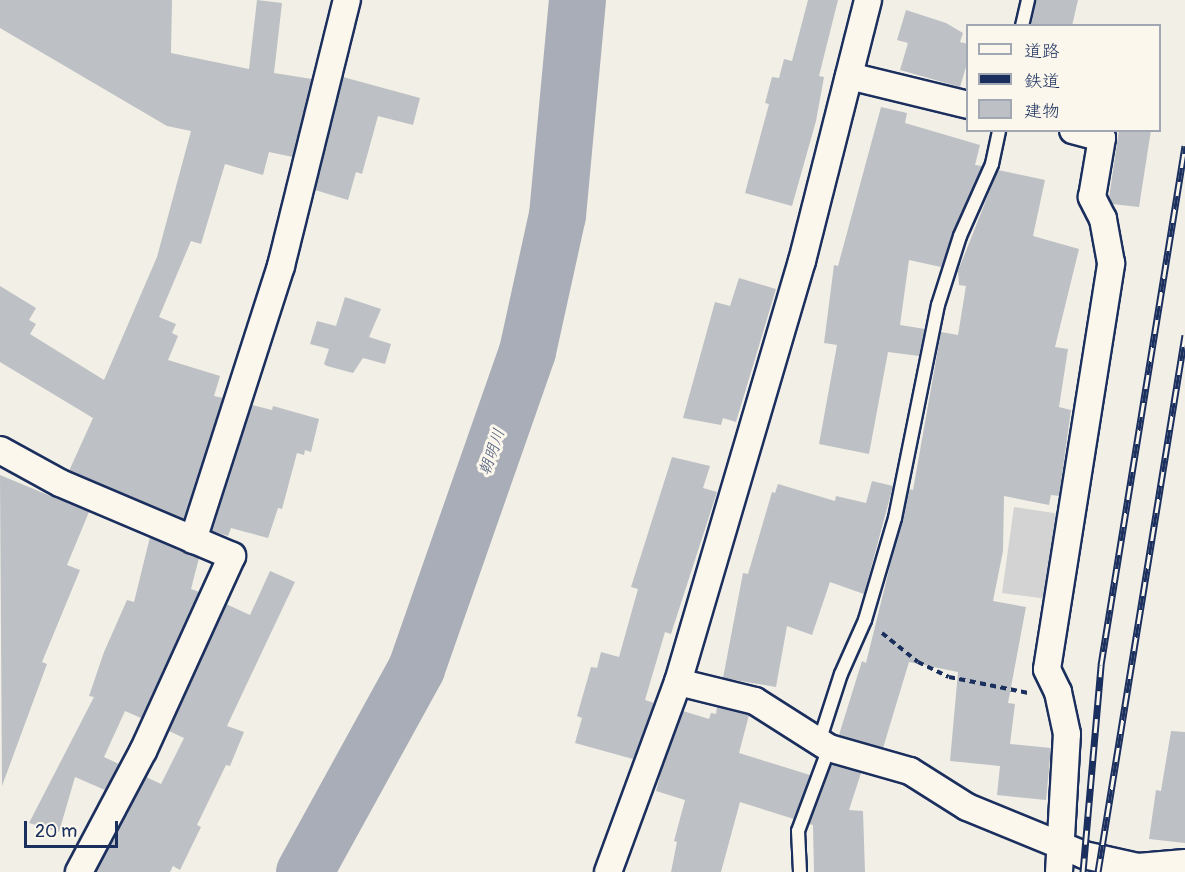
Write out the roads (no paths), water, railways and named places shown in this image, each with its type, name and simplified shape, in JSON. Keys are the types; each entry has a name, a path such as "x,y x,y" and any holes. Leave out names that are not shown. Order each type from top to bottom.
{"street":[{"path":"193,540 281,266 347,0"},
{"path":"608,872 678,682 802,261 868,0"},
{"path":"849,76 966,105"},
{"path":"1059,872 1064,846 1067,734 1058,692 1047,669 1111,263 1103,219 1092,197 1102,138 1080,132"},
{"path":"0,450 60,483 232,556 142,751 78,872"},
{"path":"678,682 755,701 824,745 910,771 967,807 1100,861 1138,867 1185,863"}],"lane":[{"path":"1022,24 1028,0"},
{"path":"800,872 798,831 824,745 841,674 865,620 896,518 938,305 960,236 992,164 999,132"}],"waterway":[{"name":"朝明川","path":"304,872 416,668 527,351 557,215 577,0"}],"railway":[{"path":"1083,872 1101,665 1185,146"},
{"path":"1098,872 1185,335"}]}
